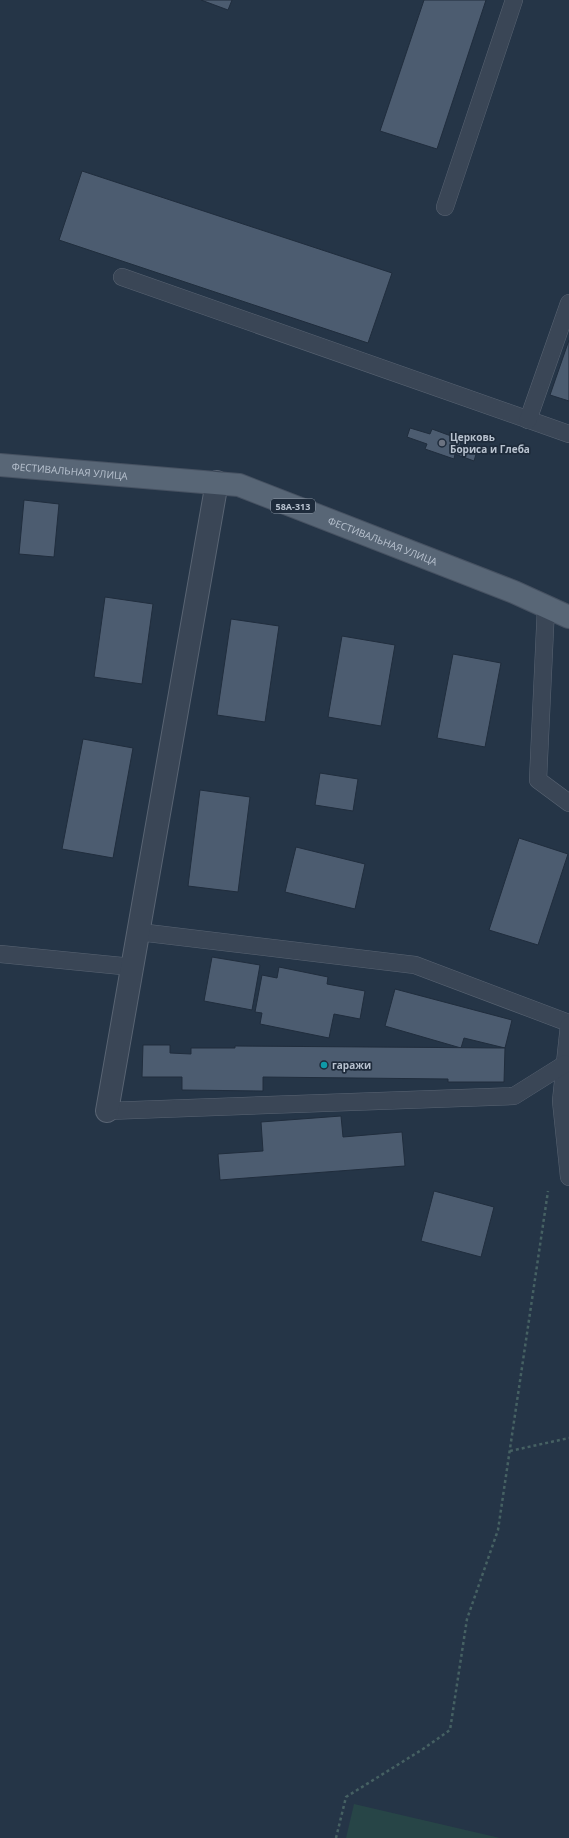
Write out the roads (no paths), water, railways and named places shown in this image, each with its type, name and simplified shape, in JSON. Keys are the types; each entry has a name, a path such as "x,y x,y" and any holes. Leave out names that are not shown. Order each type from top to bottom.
{"main road":[{"name":"ФЕСТИВАЛЬНАЯ УЛИЦА","path":"0,465 239,485 514,592 569,617"}],"street":[{"path":"107,1111 217,482"}],"lane":[{"path":"445,207 514,0"},
{"path":"122,277 569,434"},
{"path":"528,420 569,303"},
{"path":"546,607 538,780 569,803"},
{"path":"139,932 416,965 569,1024 561,1101 569,1177"},
{"path":"0,954 132,967"},
{"path":"107,1111 514,1096 565,1064"}],"place":[{"name":"Церковь Бориса и Глеба","path":"442,443"},
{"name":"гаражи","path":"324,1065"}]}
